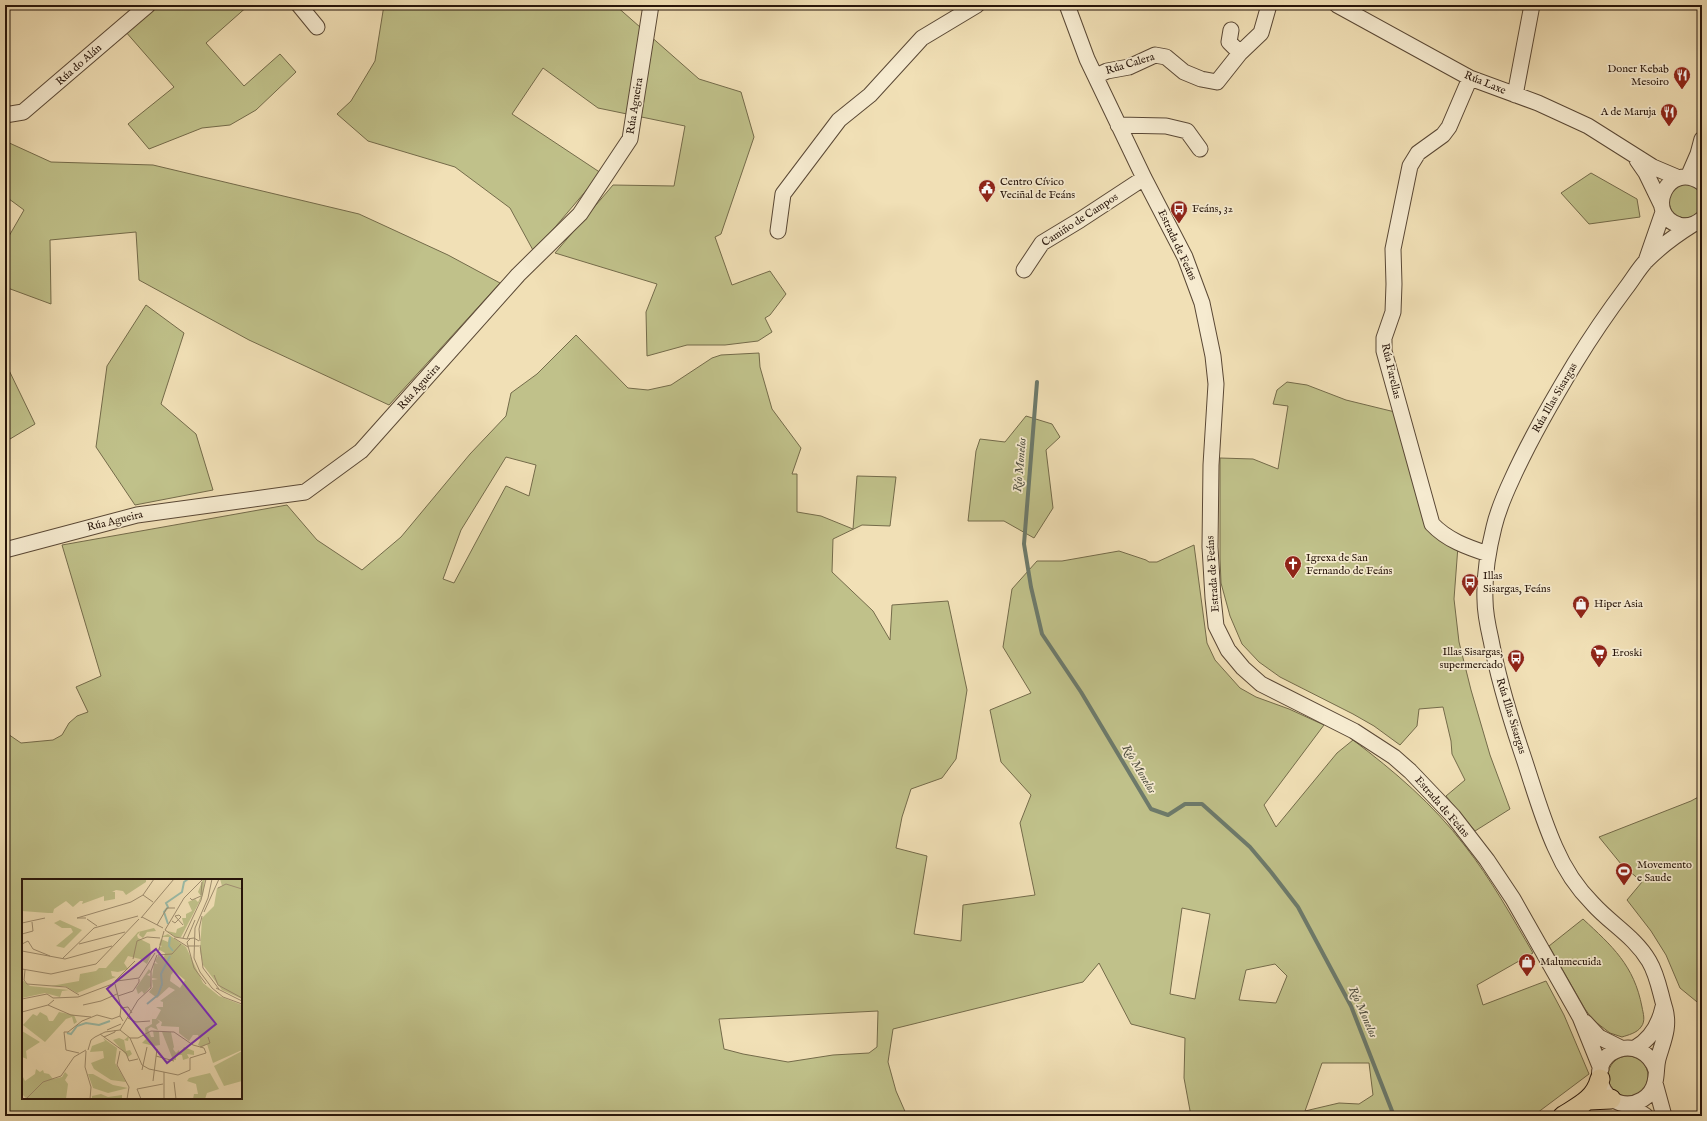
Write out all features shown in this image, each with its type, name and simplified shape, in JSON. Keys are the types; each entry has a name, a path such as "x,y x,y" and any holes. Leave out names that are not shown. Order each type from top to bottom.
{"main road":[{"path":"1563,1116 1588,1100 1598,1086 1600,1074"},
{"path":"1588,1100 1620,1101"}],"street":[{"name":"Rúa do Alán","path":"5,115 23,112 148,5"},
{"path":"299,5 317,27"},
{"name":"Rúa Agueira","path":"5,550 137,515 304,492 360,451 518,275 580,214 630,139 651,5"},
{"path":"778,231 783,194 839,120 870,95 922,38 977,5"},
{"name":"Estrada de Feáns","path":"1067,5 1087,58 1144,178 1185,257 1202,303 1213,356 1216,384 1211,465 1210,547 1216,626 1228,650 1243,668 1261,684 1354,731 1394,757 1410,771 1453,816 1487,860 1513,899 1580,1017 1604,1090 1620,1101"},
{"name":"Rúa Calera","path":"1096,76 1107,70 1129,67 1155,55 1166,57 1184,72 1201,79 1217,82 1240,54 1261,33 1269,5"},
{"name":"Rúa Laxe","path":"1337,5 1470,78 1538,103 1588,126 1653,167 1684,177 1696,179 1702,183"},
{"path":"1515,95 1532,5"},
{"path":"1231,30 1229,42 1240,54"},
{"name":"Rúa Farellas","path":"1470,78 1449,127 1443,135 1418,153 1410,166 1393,249 1393,312 1384,338 1384,351 1432,524 1440,532 1451,539 1488,554"},
{"path":"1118,125 1166,126 1187,131 1200,149"},
{"path":"1684,177 1698,154 1702,139"},
{"name":"Rúa Laxe","path":"1634,156 1646,173 1662,208"},
{"name":"Rúa Illas Sisargas","path":"1646,261 1662,208 1662,195 1666,187 1672,181 1684,177"},
{"name":"Camiño de Campos","path":"1024,270 1042,243 1144,178"},
{"path":"1662,208 1668,219 1675,224 1684,226 1698,224"},
{"name":"Rúa Illas Sisargas","path":"1655,1077 1668,1026 1659,984 1647,958 1630,938 1593,905 1570,874 1555,847 1534,789 1497,673 1485,602 1486,571 1494,524 1502,502 1523,454 1552,400 1585,347 1646,261 1675,236 1698,224"},
{"path":"1600,1074 1608,1056 1645,1043 1655,1030 1664,1004"},
{"name":"Estrada de Feáns","path":"1580,1017 1599,1037 1628,1048 1641,1051 1651,1059 1655,1077"},
{"path":"1620,1101 1642,1100 1648,1096 1655,1077"},
{"path":"1655,1077 1658,1099 1664,1116"},
{"path":"1620,1101 1646,1116"}],"green space":[{"path":"156,5 249,5 206,43 244,86 280,54 296,72 256,110 230,125 202,128 149,149 128,124 174,87 125,31"},
{"path":"384,5 615,5 699,79 741,92 754,137 721,234 715,237 732,285 770,271 786,294 770,315 765,318 772,332 758,341 725,345 687,345 647,356 646,312 657,284 555,253 613,185 674,186 685,126 598,108 543,68 512,114 601,173 534,252 510,208 455,167 368,141 337,114 351,101 375,61"},
{"path":"5,141 51,162 153,165 359,214 448,255 500,283 389,405 249,340 139,280 136,232 50,240 51,304 5,287 5,243 24,210 5,196"},
{"path":"1591,173 1637,199 1640,217 1589,224 1561,193"},
{"path":"1683,184 1689,184 1693,185 1700,191 1703,201 1702,208 1696,215 1689,218 1683,218 1679,217 1672,211 1669,204 1669,198 1670,194 1676,187"},
{"path":"146,305 184,333 161,404 196,434 213,490 135,505 96,447 107,366"},
{"path":"576,335 628,388 648,390 671,385 712,358 721,355 759,353 760,367 772,409 801,448 792,474 797,474 797,512 821,516 853,529 857,476 896,477 890,526 862,525 833,539 832,572 873,611 890,640 892,605 948,601 967,690 956,759 942,778 911,789 902,817 896,848 927,856 914,934 961,941 963,905 1035,895 1020,823 1031,795 1001,762 990,710 1031,693 1003,647 1012,589 1037,561 1062,561 1119,551 1149,562 1157,562 1194,545 1207,643 1215,660 1240,688 1256,697 1289,709 1324,725 1264,805 1276,827 1337,753 1353,740 1398,776 1440,816 1453,831 1475,859 1533,953 1477,985 1483,1005 1546,981 1564,1015 1589,1074 1533,1116 1191,1116 1184,1078 1185,1038 1131,1024 1099,963 1083,982 893,1029 888,1062 896,1091 907,1116 5,1116 5,732 21,743 53,740 62,735 69,723 77,716 88,712 76,687 101,676 62,545 287,505 317,540 362,570 401,537 470,454 506,416 511,393 537,374","holes":["506,457 536,465 529,496 506,486 454,583 443,579 461,530","1182,908 1210,914 1195,999 1170,994","1275,964 1287,976 1276,1003 1239,1000 1246,970","878,1011 877,1047 869,1053 833,1055 788,1062 724,1049 719,1019","1322,1063 1369,1063 1373,1095 1359,1104 1339,1103 1305,1111"]},
{"path":"5,362 35,424 5,442"},
{"path":"1287,382 1307,385 1346,400 1395,412 1429,525 1458,546 1454,599 1459,642 1490,755 1510,809 1475,831 1446,796 1465,780 1452,754 1451,741 1443,707 1419,709 1417,726 1400,745 1374,726 1280,677 1259,662 1242,644 1230,616 1221,583 1220,458 1253,459 1278,469 1288,406 1273,404 1277,390"},
{"path":"1026,416 1052,424 1060,437 1046,450 1053,508 1034,538 1004,521 968,521 976,451 980,439 1005,442"},
{"path":"1702,795 1702,1006 1680,988 1666,955 1651,931 1627,900 1642,882 1621,864 1599,837 1691,801"},
{"path":"1583,919 1620,957 1633,979 1638,992 1644,1020 1643,1025 1632,1034 1622,1037 1610,1033 1593,1020 1585,1009 1549,946"},
{"path":"1628,1056 1639,1059 1645,1065 1648,1076 1645,1087 1639,1093 1628,1096 1617,1093 1611,1087 1608,1076 1611,1065 1617,1059"}],"waterway":[{"name":"Río Monelos","path":"1037,382 1024,544 1031,587 1042,634 1081,692 1151,809 1168,815 1185,804 1202,804 1250,847 1298,907 1351,1006 1394,1116"}],"place":[{"name":"Doner Kebab Mesoiro","path":"1682,90"},
{"name":"A de Maruja","path":"1669,127"},
{"name":"Centro Cívico Veciñal de Feáns","path":"987,203"},
{"name":"Feáns, 32","path":"1179,224"},
{"name":"Igrexa de San Fernando de Feáns","path":"1293,579"},
{"name":"Illas Sisargas, Feáns","path":"1470,597"},
{"name":"Hiper Asia","path":"1581,619"},
{"name":"Eroski","path":"1599,668"},
{"name":"Illas Sisargas, supermercado","path":"1516,673"},
{"name":"Movemento e Saude","path":"1624,886"},
{"name":"Malumecuida","path":"1527,977"}]}
